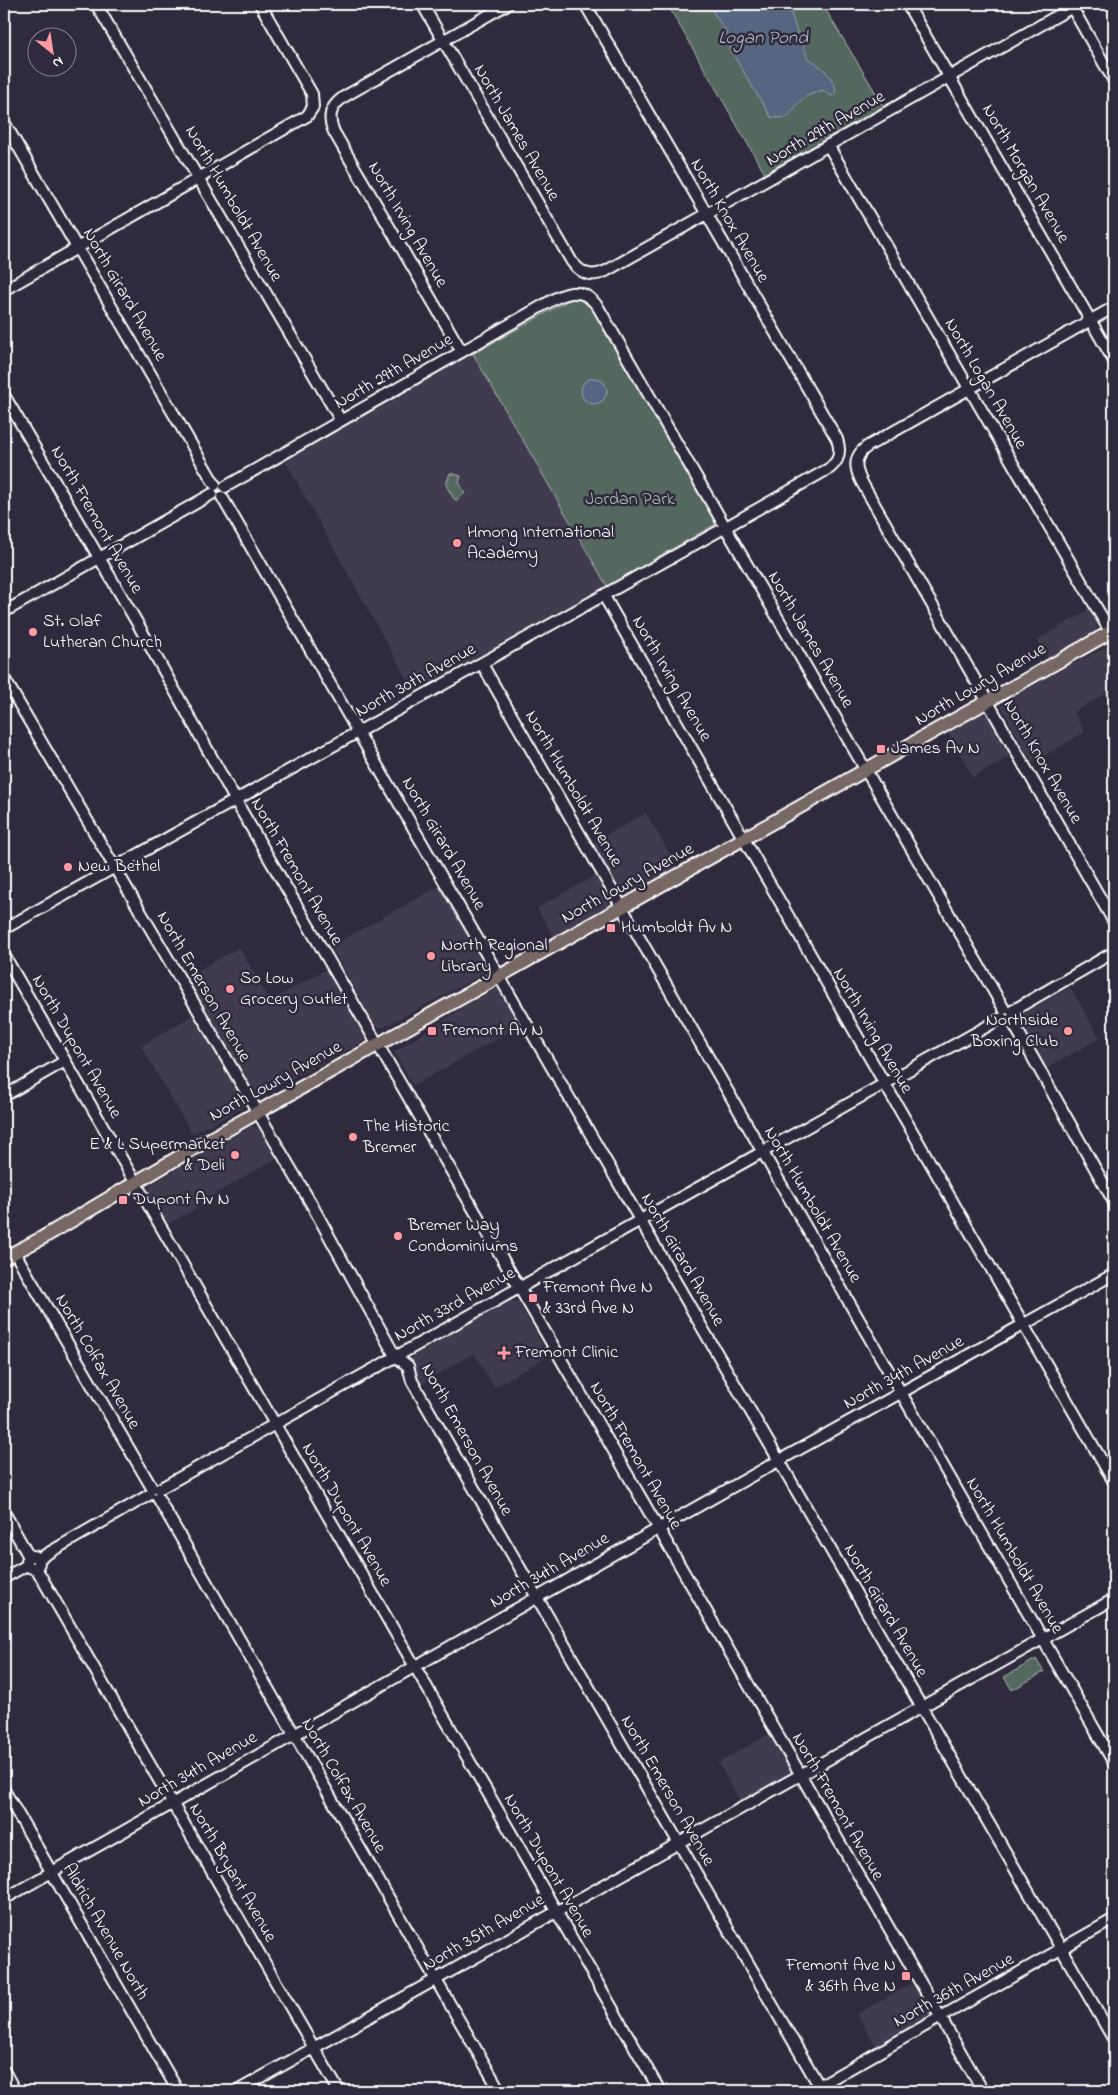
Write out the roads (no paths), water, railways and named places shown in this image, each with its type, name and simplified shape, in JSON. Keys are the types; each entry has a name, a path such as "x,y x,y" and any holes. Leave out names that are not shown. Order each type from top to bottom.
{"main road":[{"name":"North Lowry Avenue","path":"9,1255 500,975 988,701 1113,633"}],"street":[{"name":"North Humboldt Avenue","path":"96,4 340,421"},
{"path":"4,290 307,116 313,107 312,94 260,4"},
{"name":"North James Avenue","path":"422,4 572,262 587,274"},
{"path":"443,40 508,4"},
{"name":"North Knox Avenue","path":"585,4 837,440 839,456"},
{"name":"North Morgan Avenue","path":"908,4 1114,361"},
{"path":"1073,5 1114,81"},
{"name":"North 29th Avenue","path":"587,274 594,275 606,271 1073,5"},
{"name":"North Irving Avenue","path":"443,40 335,103 330,112 330,120 334,132 462,352"},
{"name":"North Girard Avenue","path":"4,122 500,975 1114,2040"},
{"name":"North Logan Avenue","path":"828,145 969,390 1113,633"},
{"name":"North 29th Avenue","path":"4,612 556,298 573,292 582,293"},
{"name":"North James Avenue","path":"582,293 590,297 598,307 867,770 1114,1202"},
{"path":"969,390 1114,307"},
{"name":"North Knox Avenue","path":"969,390 868,446 856,460 856,470 1114,922"},
{"name":"North Fremont Avenue","path":"4,395 99,558 235,800 520,1288 657,1529 983,2091"},
{"name":"North 30th Avenue","path":"4,929 726,527 830,468 839,456"},
{"name":"North Irving Avenue","path":"604,596 1114,1482"},
{"name":"North Humboldt Avenue","path":"482,664 1114,1762"},
{"name":"North Emerson Avenue","path":"4,678 258,1112 395,1356 408,1366 412,1381 817,2089"},
{"name":"North 33rd Avenue","path":"4,1578 395,1356 884,1084 1114,952"},
{"name":"North Dupont Avenue","path":"4,955 660,2091"},
{"path":"4,1096 66,1061"},
{"name":"North Colfax Avenue","path":"9,1255 154,1492 500,2091"},
{"name":"North 34th Avenue","path":"4,1899 779,1460 1114,1274"},
{"name":"North Bryant Avenue","path":"4,1512 339,2091"},
{"name":"North 35th Avenue","path":"237,2091 1114,1599"},
{"name":"Aldrich Avenue North","path":"4,1790 178,2091"},
{"name":"North 36th Avenue","path":"817,2089 1114,1919"},
{"path":"4,2071 15,2091"}],"water":[{"name":"Logan Pond","path":"708,4 787,4 807,58 826,72 833,82 836,92 832,96 822,90 802,99 790,115 778,118 771,117 732,53 726,32"},
{"path":"594,378 603,382 607,391 603,400 594,404 585,400 581,391 585,382"}],"place":[{"name":"Hmong International Academy","path":"457,543"},
{"name":"St. Olaf Lutheran Church","path":"33,632"},
{"name":"James Av N","path":"881,749"},
{"name":"New Bethel","path":"68,867"},
{"name":"Humboldt Av N","path":"611,928"},
{"name":"North Regional Library","path":"431,956"},
{"name":"So Low Grocery Outlet","path":"230,989"},
{"name":"Fremont Av N","path":"432,1031"},
{"name":"Northside Boxing Club","path":"1068,1031"},
{"name":"The Historic Bremer","path":"353,1137"},
{"name":"E & L Supermarket & Deli","path":"235,1155"},
{"name":"Dupont Av N","path":"123,1200"},
{"name":"Bremer Way Condominiums","path":"398,1236"},
{"name":"Fremont Ave N & 33rd Ave N","path":"533,1298"},
{"name":"Fremont Clinic","path":"504,1353"},
{"name":"Fremont Ave N & 36th Ave N","path":"906,1976"}],"park label":[{"name":"Jordan Park","path":"630,500"}]}
